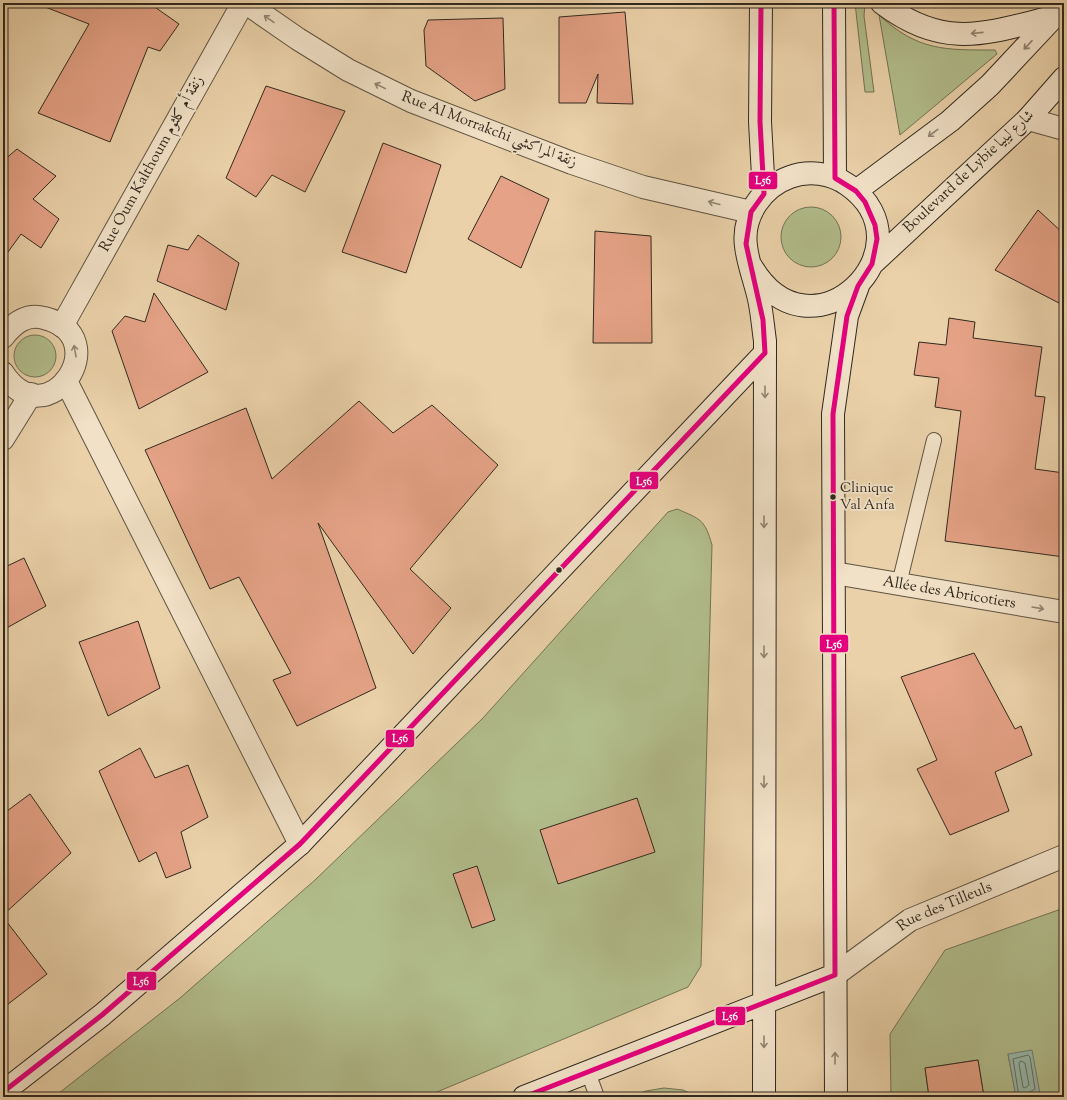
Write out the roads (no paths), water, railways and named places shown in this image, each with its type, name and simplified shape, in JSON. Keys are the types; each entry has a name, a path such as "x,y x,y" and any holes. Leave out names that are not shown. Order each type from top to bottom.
{"main road":[{"name":"Rue Al Morrakchi زنقة المراكشي","path":"244,3 348,70 411,101 572,163 643,187 751,212"},
{"name":"Rue Oum Kalthoum زنقة أم كلثوم","path":"62,326 244,3"},
{"path":"762,3 760,122 764,194"},
{"path":"834,3 835,178"},
{"path":"882,3 900,16 924,28 953,34 995,31 1060,11"},
{"path":"856,192 955,116 990,85 1060,11"},
{"name":"Boulevard de Lybie شارع ليبيا","path":"872,264 1028,119 1064,78"},
{"path":"1028,119 1064,129"},
{"path":"764,1097 765,352 763,320 746,244 748,223 751,212 764,194 779,182 797,175 816,174 835,178 856,192 871,213 877,239 872,264 858,286 847,316 833,414 836,1097"},
{"path":"751,266 766,286 779,295 796,303 816,305 826,303 841,298 858,286"},
{"path":"3,373 10,383 19,390 31,394 44,394 57,390 66,382 73,371 76,359 75,347 70,335 62,326 52,320 41,317 29,317 18,321 5,329"},
{"path":"3,1092 102,1015 300,844 765,352"},
{"path":"66,382 300,844"},
{"path":"3,438 31,394"},
{"name":"Allée des Abricotiers","path":"834,573 1064,612"},
{"name":"Rue des Tilleuls","path":"524,1097 836,975 910,920 1064,856"}],"lane":[{"path":"899,584 934,440"},
{"path":"588,1072 597,1097"}],"water":[{"path":"1032,1050 1040,1094 1016,1097 1008,1054"}],"place":[{"name":"Clinique Val Anfa","path":"833,497"}]}
